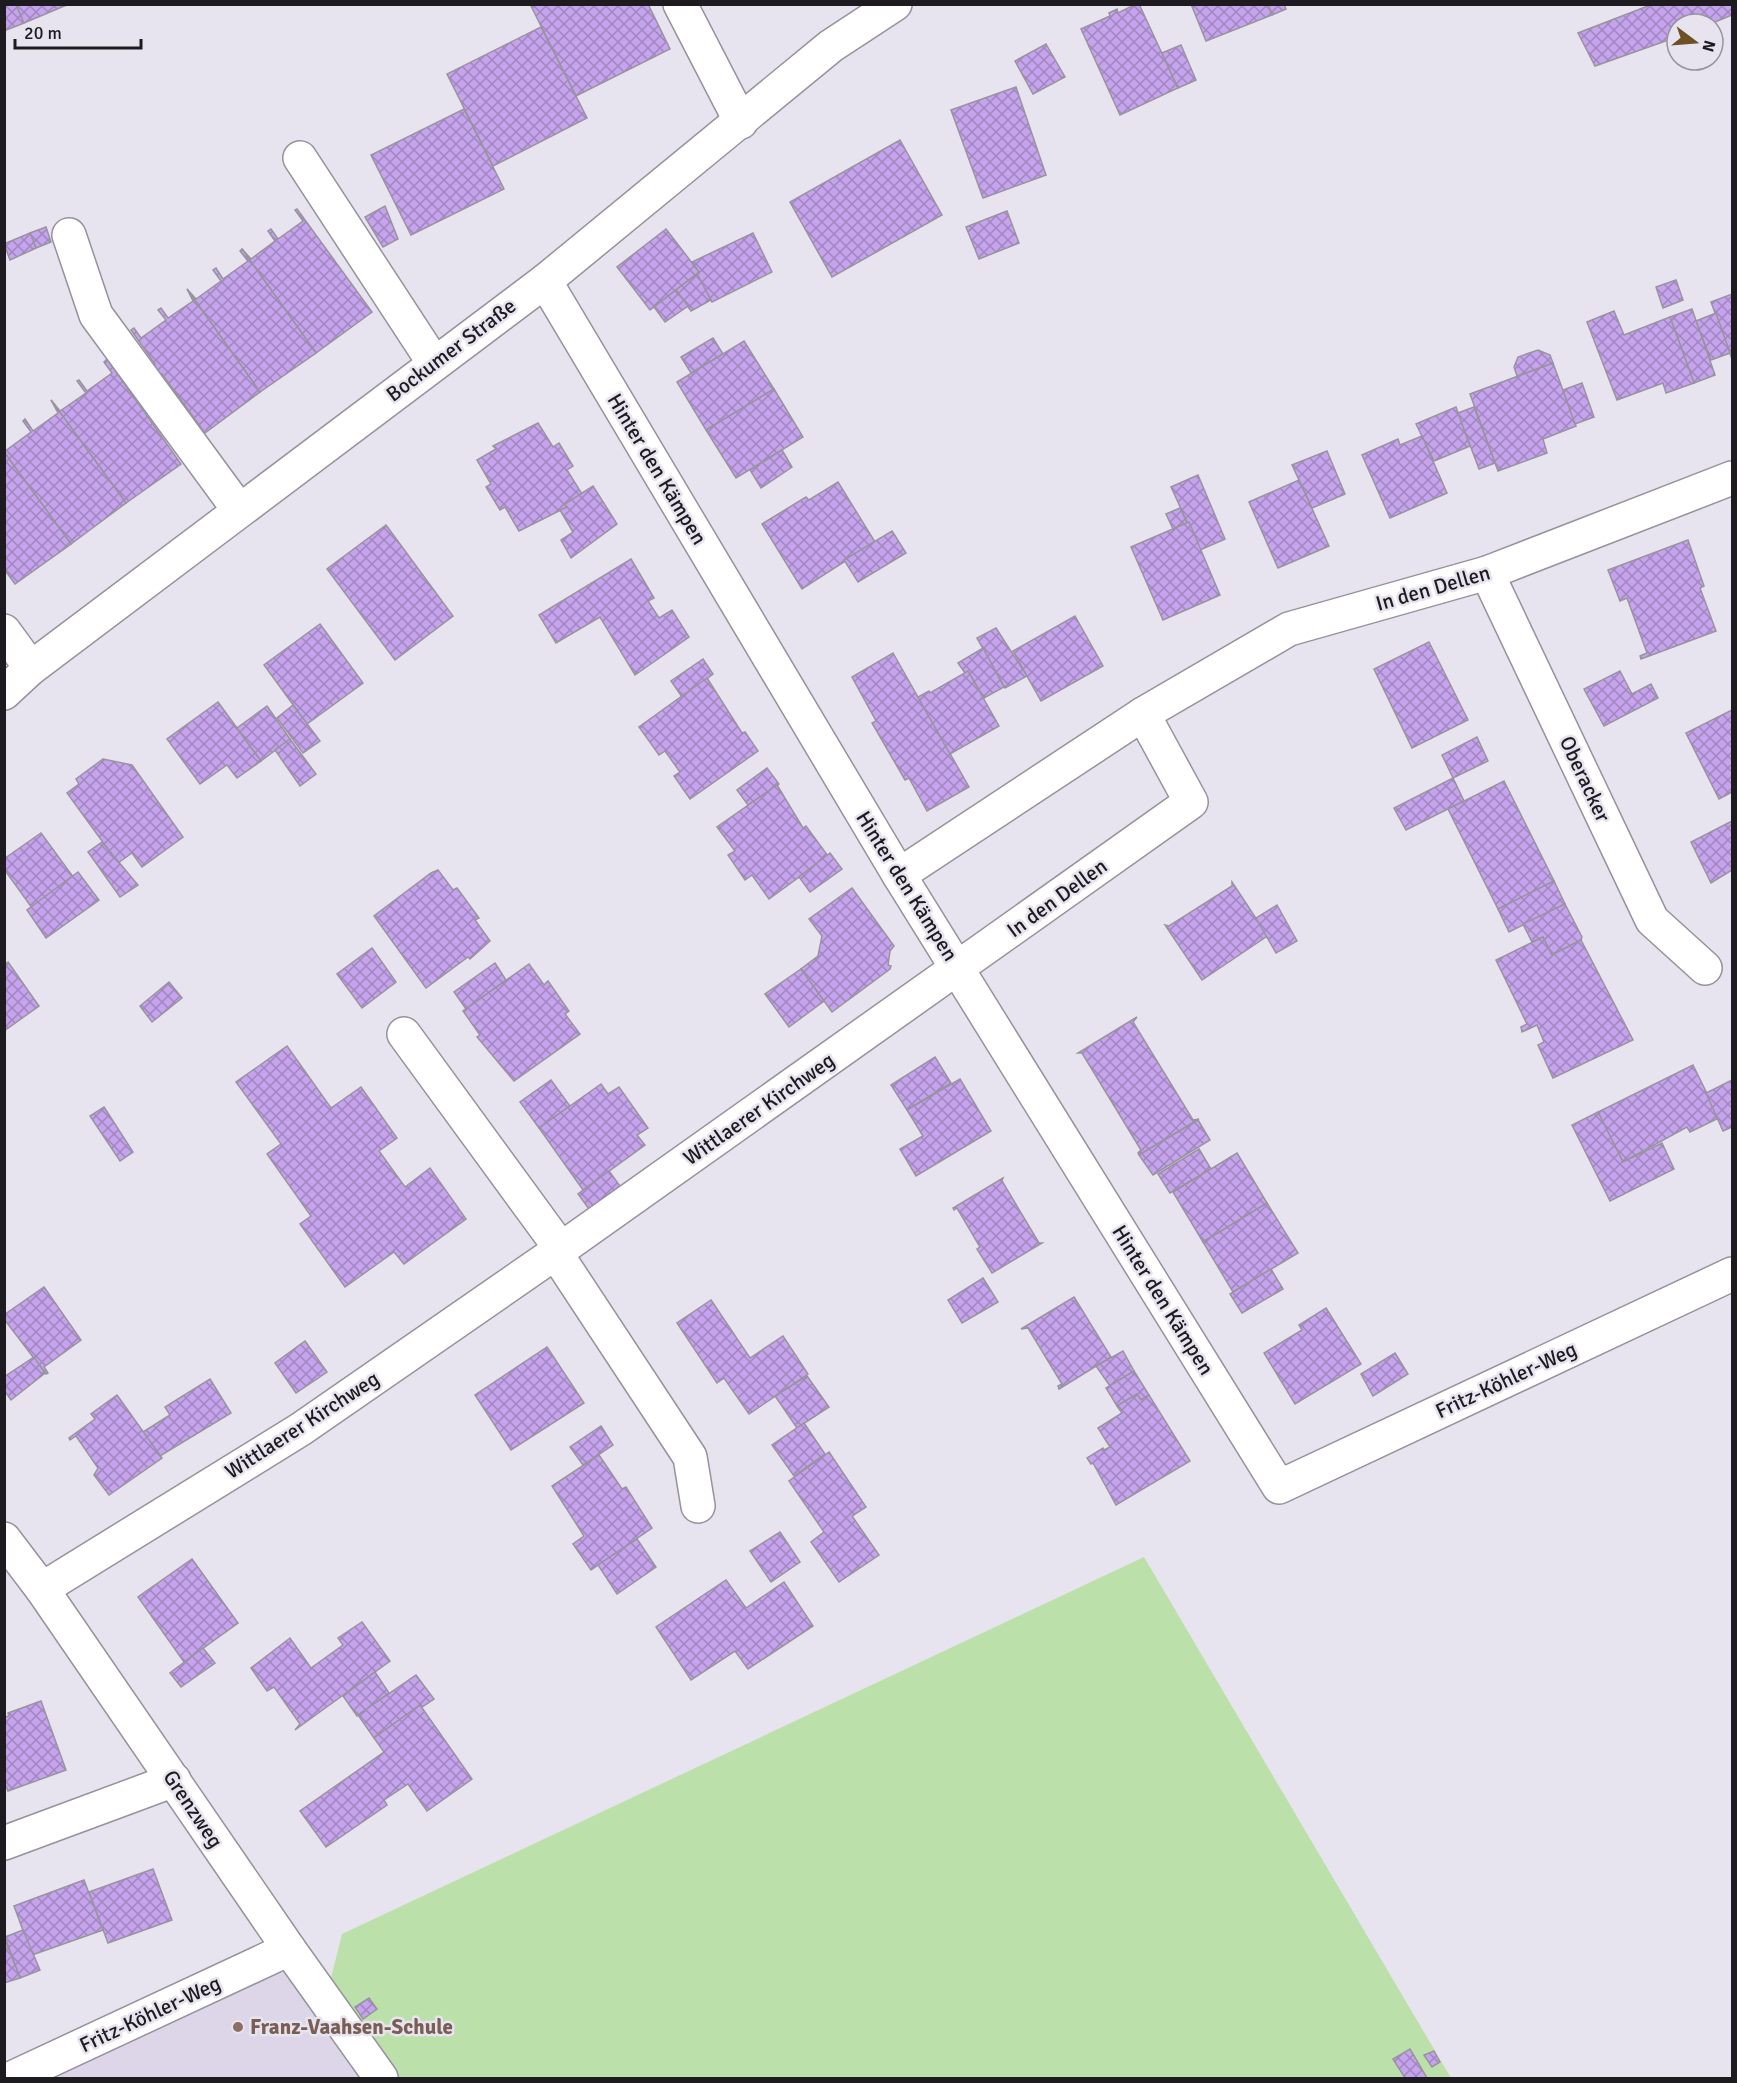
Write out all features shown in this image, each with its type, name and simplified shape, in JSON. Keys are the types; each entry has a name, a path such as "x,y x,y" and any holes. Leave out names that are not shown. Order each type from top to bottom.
{"street":[{"path":"680,4 741,122"},
{"name":"Bockumer Straße","path":"4,693 31,668 544,281 831,46 895,4"},
{"path":"300,158 434,363"},
{"path":"69,235 96,315 239,510"},
{"name":"Hinter den Kämpen","path":"544,281 900,875 1279,1486"},
{"name":"In den Dellen","path":"900,875 1143,714 1289,629 1487,573 1732,478"},
{"name":"Oberacker","path":"1487,573 1652,920 1705,968"},
{"path":"4,630 31,668"},
{"name":"In den Dellen","path":"958,969 1191,802 1143,714"},
{"name":"Wittlaerer Kirchweg","path":"42,1589 301,1429 958,969"},
{"path":"404,1034 558,1251 690,1456 698,1506"},
{"name":"Fritz-Köhler-Weg","path":"1279,1486 1732,1274"},
{"name":"Grenzweg","path":"4,1539 42,1589 381,2079"},
{"path":"4,1844 174,1780"},
{"name":"Fritz-Köhler-Weg","path":"12,2079 289,1949"}],"shaded area":[{"name":"Franz-Vaahsen-Schule","path":"268,1970 292,1975 367,2078 37,2078"}],"green space":[{"path":"1144,1557 1451,2078 388,2078 327,1994 342,1934"}],"building":[{"path":"4,4 16,4 24,23 4,31"},
{"path":"16,4 69,4 24,23"},
{"path":"530,4 648,4 670,49 576,96"},
{"path":"1139,4 1178,88 1120,115 1081,29 1110,16 1109,13 1117,9 1118,13"},
{"path":"1191,4 1268,4 1272,15 1206,41"},
{"path":"1268,4 1284,4 1286,9 1272,15"},
{"path":"1653,4 1732,4 1732,15 1725,18 1725,12 1665,12 1665,41 1595,66 1578,33"},
{"path":"541,27 587,118 493,166 447,74"},
{"path":"1046,44 1065,77 1033,94 1015,61"},
{"path":"1181,45 1196,80 1178,88 1162,53"},
{"path":"1016,87 1046,175 983,198 951,110"},
{"path":"464,109 504,189 411,235 371,155"},
{"path":"900,140 942,215 832,277 790,202"},
{"path":"385,206 398,239 383,247 365,217"},
{"path":"297,209 372,312 316,353 242,249 251,259 275,241 268,231 271,229 278,239 303,221 295,210"},
{"path":"1007,211 1019,243 979,259 966,227"},
{"path":"46,227 51,242 36,248 30,233"},
{"path":"666,229 699,272 650,310 617,267"},
{"path":"30,233 36,248 10,260 4,244"},
{"path":"753,233 772,272 712,302 692,262"},
{"path":"242,249 316,353 260,392 187,289 196,299 221,281 213,270 216,268 223,279 248,261 240,251"},
{"path":"697,274 711,300 691,311 676,290"},
{"path":"1676,280 1683,300 1663,308 1656,287"},
{"path":"187,289 260,392 205,433 162,374 159,377 151,367 155,364 131,330 134,328 141,338 166,320 158,310 161,308 168,318 193,301"},
{"path":"676,290 688,306 665,322 654,307"},
{"path":"1732,294 1732,359 1711,302"},
{"path":"1692,309 1715,375 1694,383 1670,317"},
{"path":"1614,311 1624,335 1670,317 1694,383 1666,393 1663,383 1617,400 1587,322"},
{"path":"1716,313 1730,353 1711,360 1696,321"},
{"path":"713,338 723,354 691,373 681,357"},
{"path":"744,341 774,389 706,430 677,382"},
{"path":"1538,350 1550,355 1553,363 1517,376 1514,367 1518,357"},
{"path":"107,359 181,464 126,503 51,400 60,411 86,393 77,381 79,380 87,391 112,373 104,362"},
{"path":"1553,363 1576,426 1543,439 1547,453 1498,471 1470,394"},
{"path":"1582,383 1594,417 1575,424 1563,390"},
{"path":"774,389 803,437 736,478 706,430"},
{"path":"51,400 126,503 71,544 4,452 31,432 23,421 25,419 33,431 58,413"},
{"path":"1456,407 1470,446 1434,461 1416,424"},
{"path":"1474,407 1495,463 1479,469 1458,413"},
{"path":"538,423 553,447 559,443 573,466 567,470 582,494 565,504 567,507 519,531 505,507 500,510 486,487 491,484 477,460 496,449 493,446"},
{"path":"1422,436 1447,493 1390,518 1362,455 1398,439 1400,445"},
{"path":"782,450 792,467 761,488 750,470"},
{"path":"1327,451 1345,494 1312,508 1292,465"},
{"path":"4,452 71,544 15,584 4,569"},
{"path":"1198,475 1225,539 1200,550 1171,487"},
{"path":"1299,480 1329,546 1278,568 1249,502"},
{"path":"838,482 875,542 802,589 762,524 806,497 809,500"},
{"path":"593,486 617,524 571,558 561,540 573,532 560,510 567,507 565,504"},
{"path":"1180,508 1187,523 1173,529 1166,514"},
{"path":"1189,522 1220,595 1163,620 1131,547"},
{"path":"386,525 453,616 395,660 327,569"},
{"path":"892,531 906,553 858,582 844,560"},
{"path":"1688,540 1704,586 1700,588 1716,631 1641,659 1640,656 1647,653 1627,598 1620,601 1608,570"},
{"path":"631,559 654,598 648,601 659,618 672,610 689,637 635,675 600,617 556,643 539,615"},
{"path":"1075,616 1103,666 1041,701 1013,651"},
{"path":"320,624 363,683 307,724 264,665"},
{"path":"996,628 1027,676 1005,688 977,638"},
{"path":"1429,642 1468,720 1412,748 1374,669"},
{"path":"983,648 1004,687 984,698 968,671 965,673 958,663"},
{"path":"893,653 969,787 927,811 909,778 905,780 872,723 876,721 852,677"},
{"path":"703,659 713,674 682,697 671,681"},
{"path":"968,671 999,726 950,754 918,697 929,691 930,693"},
{"path":"1620,671 1632,694 1651,684 1658,698 1604,726 1584,689"},
{"path":"707,678 742,733 745,732 758,751 690,799 674,776 680,772 665,751 659,755 639,727"},
{"path":"218,702 261,761 237,778 227,765 200,784 167,739"},
{"path":"293,705 320,741 303,753 277,718"},
{"path":"267,706 290,739 261,761 237,728"},
{"path":"1732,710 1732,792 1719,799 1686,733"},
{"path":"1477,737 1488,761 1453,778 1442,755"},
{"path":"290,739 316,774 300,786 275,750"},
{"path":"103,759 132,765 183,837 142,867 132,853 118,863 67,793 79,784 76,779"},
{"path":"767,768 779,784 748,805 737,790"},
{"path":"1453,778 1464,801 1406,830 1394,808"},
{"path":"1504,781 1554,881 1498,909 1448,809"},
{"path":"777,785 803,828 806,826 828,856 769,899 752,875 745,880 728,855 735,851 717,827"},
{"path":"1732,821 1732,870 1711,883 1691,842"},
{"path":"41,833 74,878 32,908 4,869 4,859"},
{"path":"102,842 138,885 120,897 88,852"},
{"path":"830,853 842,869 810,892 799,877"},
{"path":"438,870 453,890 457,888 479,918 475,920 490,941 470,959 468,957 426,988 374,916"},
{"path":"78,872 99,900 46,938 27,910"},
{"path":"1554,881 1565,904 1509,932 1498,909"},
{"path":"1232,882 1269,938 1266,937 1202,980 1165,925 1169,926 1232,886"},
{"path":"852,888 894,946 890,951 888,965 891,966 832,1012 801,969 818,956 822,936 809,919"},
{"path":"1565,904 1582,937 1581,940 1552,955 1543,937 1532,942 1523,924"},
{"path":"1277,905 1297,941 1276,953 1256,918"},
{"path":"1543,937 1552,955 1581,940 1633,1040 1553,1078 1538,1045 1544,1042 1537,1025 1522,1032 1521,1027 1527,1024 1496,960"},
{"path":"372,948 396,982 362,1008 337,974"},
{"path":"8,962 39,1006 4,1031 4,965"},
{"path":"495,963 506,980 466,1009 454,992"},
{"path":"529,964 544,985 548,981 569,1011 565,1014 580,1034 514,1081 477,1037 480,1035 463,1011"},
{"path":"801,969 824,1001 789,1027 765,994"},
{"path":"169,982 182,998 152,1022 140,1006"},
{"path":"1137,1017 1133,1022 1193,1120 1199,1119 1139,1155 1141,1150 1082,1053 1078,1053"},
{"path":"287,1046 331,1108 361,1087 397,1138 379,1151 405,1187 430,1168 466,1219 404,1264 394,1252 345,1287 300,1224 311,1216 267,1154 281,1144 236,1082"},
{"path":"935,1057 951,1083 907,1110 891,1085"},
{"path":"1693,1065 1719,1118 1690,1132 1687,1127 1623,1162 1598,1112"},
{"path":"960,1079 991,1131 916,1176 900,1149 923,1136 907,1110"},
{"path":"551,1080 570,1106 539,1128 520,1102"},
{"path":"1732,1080 1732,1127 1723,1131 1706,1093"},
{"path":"601,1084 608,1094 619,1087 648,1128 637,1135 645,1145 583,1190 539,1128"},
{"path":"104,1107 133,1152 120,1161 90,1116"},
{"path":"1598,1112 1623,1162 1662,1143 1674,1169 1610,1201 1572,1125"},
{"path":"1198,1120 1210,1140 1153,1175 1139,1155"},
{"path":"1199,1149 1211,1169 1170,1193 1158,1174"},
{"path":"1237,1153 1267,1203 1203,1242 1173,1192"},
{"path":"609,1171 620,1186 589,1209 578,1194"},
{"path":"1003,1178 1002,1181 1039,1243 1042,1243 992,1273 977,1249 980,1247 957,1208 954,1210 953,1208"},
{"path":"1267,1203 1298,1253 1233,1292 1203,1242"},
{"path":"1271,1269 1283,1289 1242,1313 1230,1294"},
{"path":"983,1278 998,1302 962,1323 948,1300"},
{"path":"44,1287 81,1340 44,1367 48,1373 46,1374 4,1319 4,1315"},
{"path":"1074,1297 1111,1357 1059,1389 1058,1386 1062,1384 1028,1328 1021,1329"},
{"path":"711,1300 750,1358 783,1336 808,1374 749,1414 724,1378 717,1383 677,1323"},
{"path":"1326,1308 1361,1364 1295,1404 1264,1353 1302,1330 1299,1325"},
{"path":"305,1341 327,1372 296,1393 275,1363"},
{"path":"547,1347 584,1403 511,1450 475,1395"},
{"path":"1123,1351 1134,1371 1110,1386 1096,1366"},
{"path":"1395,1353 1408,1374 1373,1396 1361,1374"},
{"path":"34,1357 45,1373 11,1400 4,1390 4,1377"},
{"path":"1134,1371 1149,1395 1141,1400 1137,1394 1117,1406 1106,1388"},
{"path":"807,1376 829,1407 797,1428 775,1396"},
{"path":"210,1379 231,1413 160,1456 143,1432 170,1415 165,1407"},
{"path":"1137,1394 1141,1400 1149,1395 1190,1461 1116,1505 1093,1463 1091,1464 1087,1458 1103,1448 1104,1450 1110,1447 1098,1428 1122,1413 1117,1406"},
{"path":"117,1395 162,1458 109,1495 94,1475 98,1468 76,1436 70,1440 69,1438 95,1419 91,1414"},
{"path":"804,1423 825,1454 794,1476 772,1445"},
{"path":"601,1426 613,1445 583,1465 570,1447"},
{"path":"829,1452 866,1507 852,1516 879,1555 839,1582 811,1542 824,1532 789,1481"},
{"path":"599,1455 622,1489 626,1487 652,1528 591,1570 573,1544 584,1536 552,1486"},
{"path":"780,1532 800,1562 771,1582 750,1551"},
{"path":"637,1539 656,1567 617,1594 598,1565"},
{"path":"192,1559 238,1623 184,1662 138,1597"},
{"path":"726,1580 746,1608 784,1582 813,1626 748,1669 735,1651 691,1680 656,1627"},
{"path":"362,1622 390,1661 295,1730 300,1724 274,1687 267,1691 251,1668 290,1638 311,1668 343,1645 338,1638"},
{"path":"203,1648 215,1663 181,1687 170,1673"},
{"path":"375,1672 389,1693 357,1716 343,1696"},
{"path":"416,1675 434,1699 422,1707 420,1705 374,1738 358,1715"},
{"path":"41,1701 66,1770 8,1791 4,1782 4,1717 9,1716 8,1713"},
{"path":"420,1705 472,1779 427,1811 408,1784 384,1800 387,1805 326,1847 300,1811 384,1752 374,1738"},
{"path":"153,1869 172,1920 108,1943 89,1892"},
{"path":"84,1880 103,1930 32,1955 14,1906"},
{"path":"23,1930 40,1970 20,1978 5,1937"},
{"path":"4,1937 20,1978 4,1983"},
{"path":"369,1998 377,2009 363,2019 355,2007"},
{"path":"1410,2049 1427,2078 1405,2078 1393,2059"},
{"path":"1434,2051 1440,2062 1432,2067 1424,2055"}],"place":[{"name":"Franz-Vaahsen-Schule","path":"238,2027"}]}
